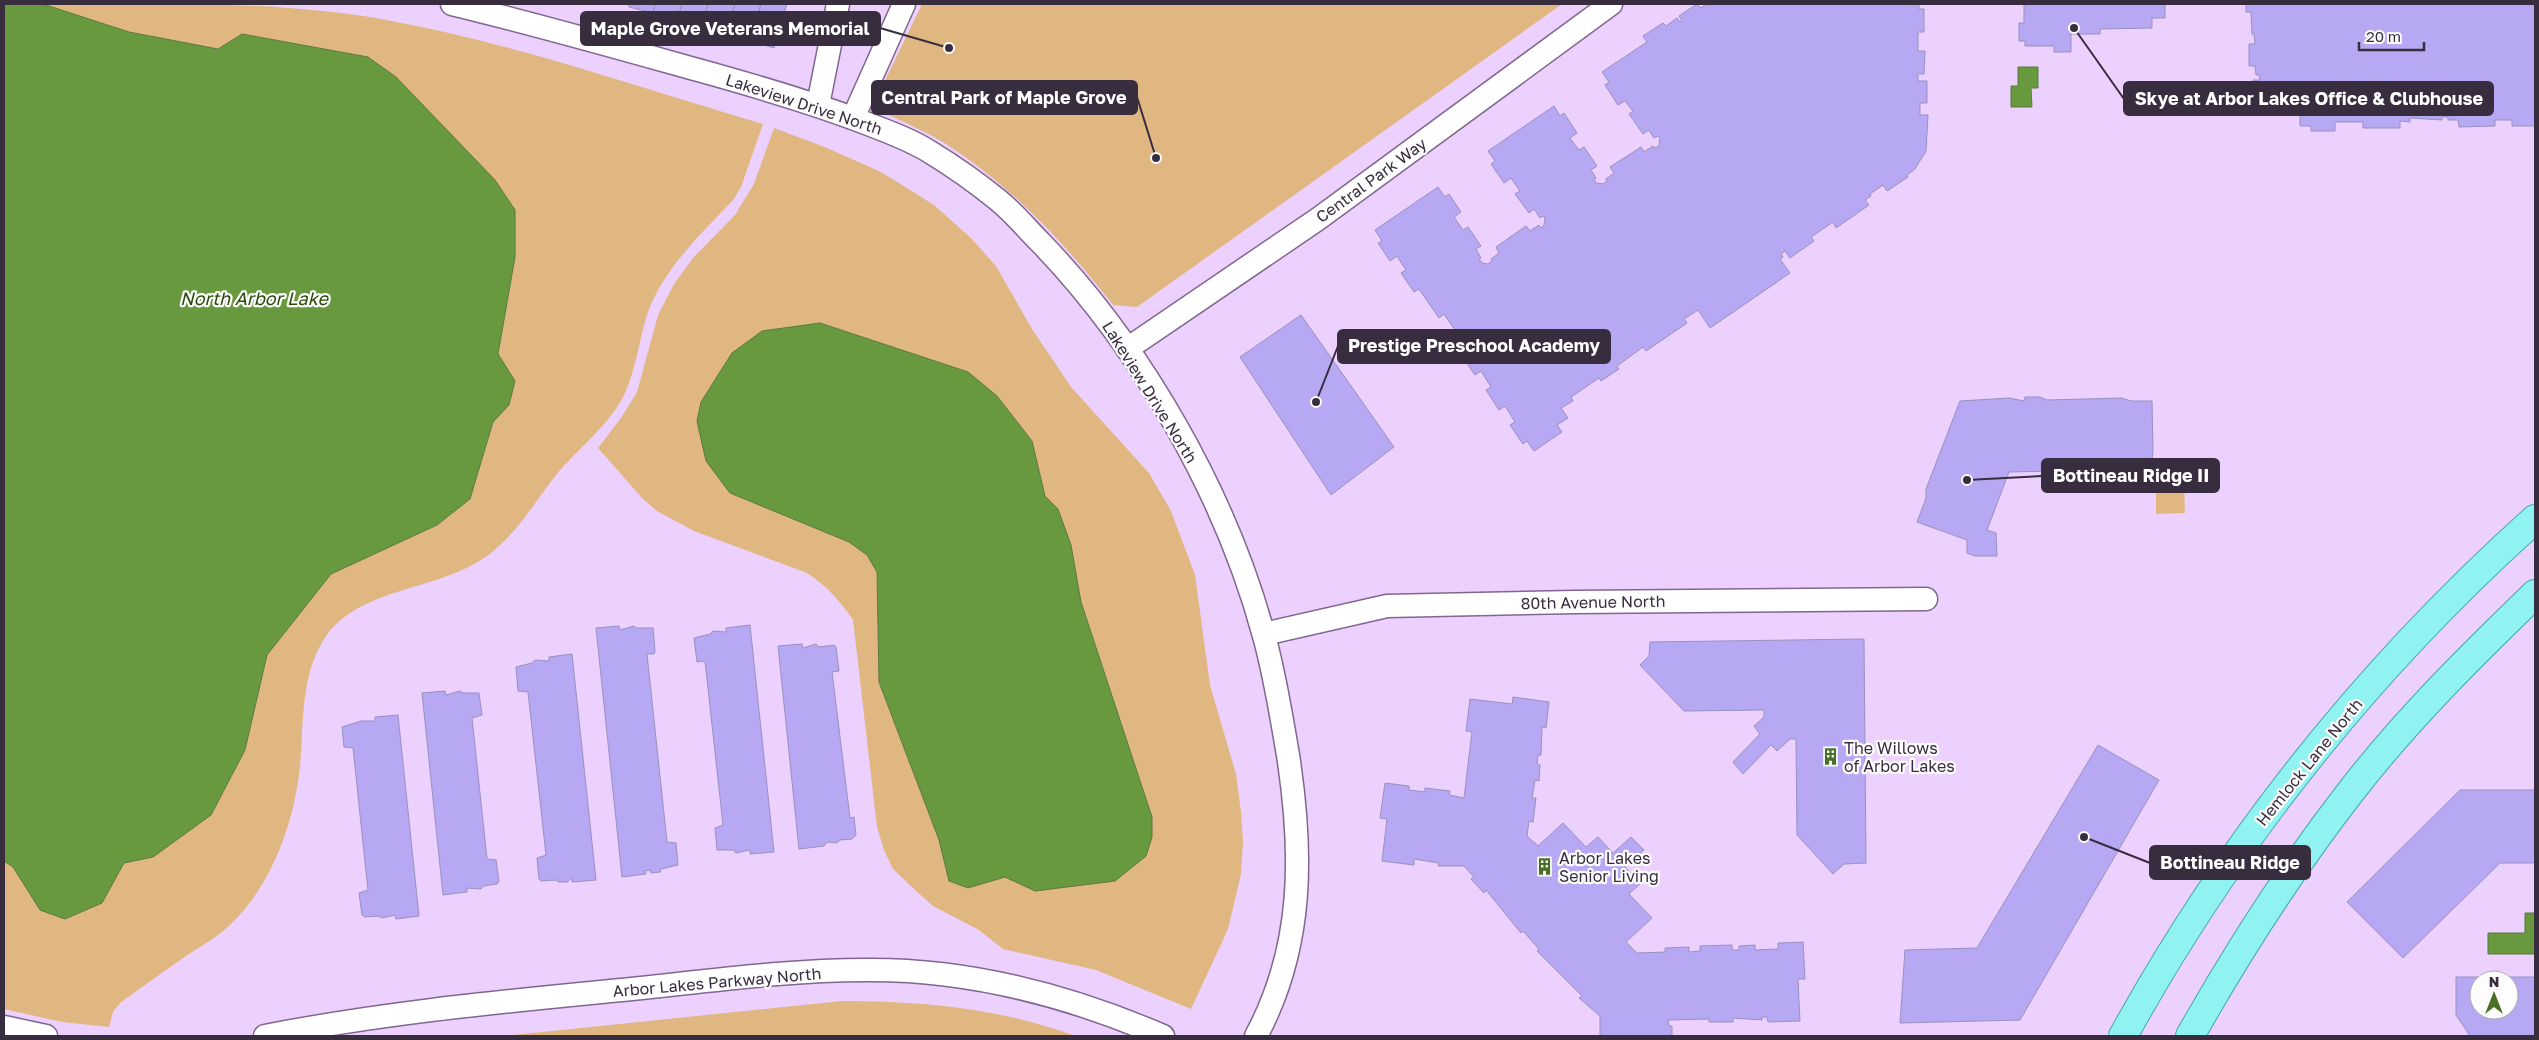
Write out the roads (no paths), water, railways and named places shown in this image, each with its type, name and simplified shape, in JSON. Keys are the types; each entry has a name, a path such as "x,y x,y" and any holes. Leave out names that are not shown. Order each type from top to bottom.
{"main road":[{"name":"Hemlock Lane North","path":"2123,1036 2198,910 2312,754 2416,634 2535,519"},
{"path":"2190,1036 2252,933 2352,790 2420,710 2535,594"},
{"path":"2420,710 2468,686 2535,617"}],"street":[{"name":"Lakeview Drive North","path":"452,4 578,35 818,105 928,150 1000,201 1063,266 1127,349 1190,448 1236,553 1264,634 1279,698 1291,776 1297,882 1294,927 1285,970 1270,1009 1256,1036"},
{"path":"818,105 838,4"},
{"path":"853,118 904,4"},
{"name":"Central Park Way","path":"1127,349 1318,219 1611,4"},
{"name":"80th Avenue North","path":"1264,634 1387,606 1565,602 1926,599"},
{"name":"Arbor Lakes Parkway North","path":"265,1036 356,1019 431,1009 801,973 866,970 922,972 1003,984 1060,998 1122,1018 1163,1036"},
{"path":"4,1026 46,1036"}],"water":[{"name":"North Arbor Lake","path":"4,4 43,4 129,32 218,49 242,34 368,57 396,77 495,180 515,210 515,257 498,354 515,381 509,405 493,422 470,499 437,525 331,574 267,655 245,750 211,815 153,857 124,863 102,903 65,919 40,910 13,867 4,861"},
{"path":"2018,67 2038,67 2038,88 2031,88 2032,107 2011,107 2011,86 2018,86"},
{"path":"820,323 968,372 997,396 1032,441 1045,496 1058,509 1071,545 1081,602 1152,817 1152,837 1146,856 1115,881 1035,891 1005,877 968,888 949,881 939,840 879,682 877,572 867,555 849,542 730,493 706,461 697,421 701,402 732,353 762,331"},
{"path":"2525,913 2535,913 2535,954 2488,954 2488,933 2525,933"}],"place":[{"name":"Skye at Arbor Lakes Office & Clubhouse","path":"2074,28"},
{"name":"Maple Grove Veterans Memorial","path":"949,48"},
{"name":"Central Park of Maple Grove","path":"1156,158"},
{"name":"Prestige Preschool Academy","path":"1316,402"},
{"name":"Bottineau Ridge II","path":"1967,480"},
{"name":"The Willows of Arbor Lakes","path":"1830,757"},
{"name":"Bottineau Ridge","path":"2084,837"},
{"name":"Arbor Lakes Senior Living","path":"1545,867"}]}
